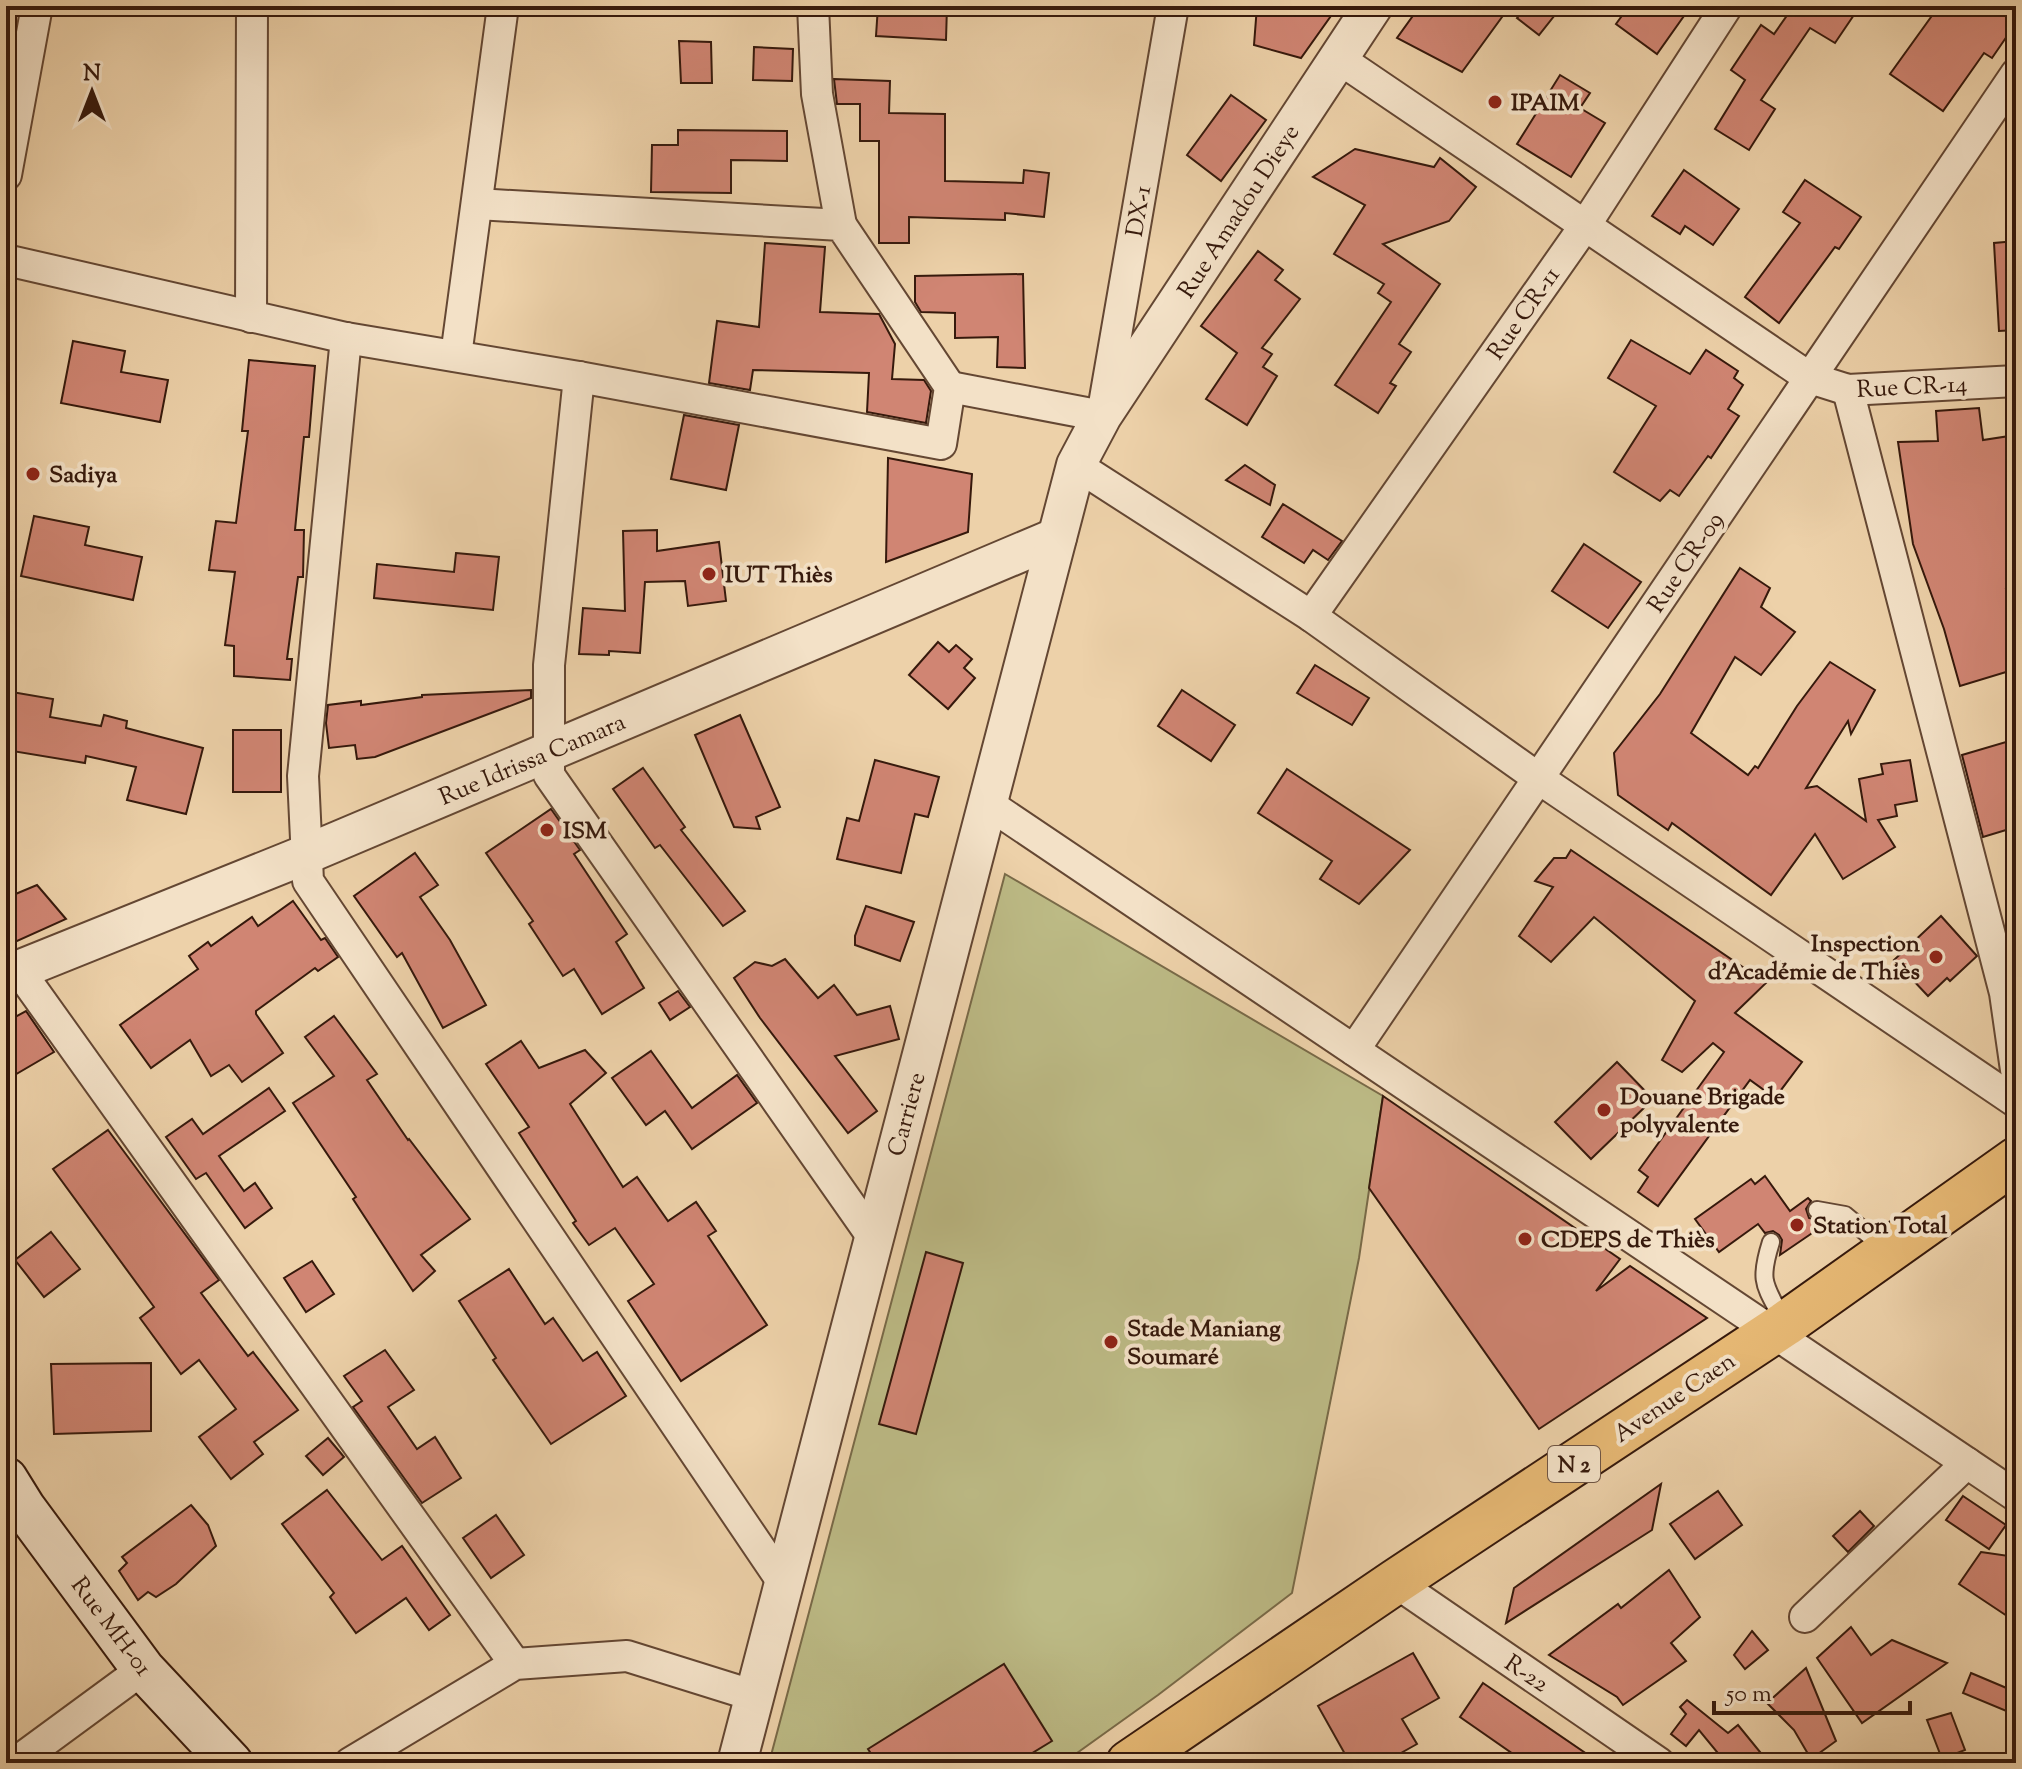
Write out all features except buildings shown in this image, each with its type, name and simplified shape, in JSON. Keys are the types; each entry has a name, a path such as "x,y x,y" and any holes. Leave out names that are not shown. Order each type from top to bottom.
{"highway":[{"name":"Avenue Caen","path":"1129,1763 1395,1582 1779,1328 2016,1160"}],"main road":[{"name":"Rue MH-01","path":"12,1503 143,1669 231,1763"}],"street":[{"path":"6,175 37,6"},
{"path":"251,317 252,6"},
{"path":"456,356 503,6"},
{"path":"6,260 346,338 579,377 941,444 950,387 841,225 817,94 813,6"},
{"name":"DX-1","path":"1102,416 1173,6"},
{"name":"Rue Amadou Dieye","path":"1076,465 1102,416 1373,6"},
{"name":"Rue CR-11","path":"1311,616 1584,227 1727,6"},
{"name":"Rue CR-14","path":"1338,58 1810,378 1848,390 2016,381"},
{"name":"Rue CR-09","path":"1354,1050 2016,74"},
{"path":"477,204 841,225"},
{"path":"346,338 303,776 308,881 784,1584"},
{"path":"579,377 549,665 549,775 874,1239"},
{"path":"950,387 1102,416"},
{"path":"1848,390 2005,993 2016,1070"},
{"path":"1076,465 1311,616 1538,778 2016,1102"},
{"name":"Carriere","path":"737,1763 1076,465"},
{"name":"Rue Idrissa Camara","path":"12,972 307,854 1057,537"},
{"path":"987,803 1354,1050 1779,1328 2016,1496"},
{"path":"12,972 515,1664"},
{"path":"1805,1617 1967,1463"},
{"name":"R-22","path":"1395,1582 1659,1763"},
{"path":"350,1763 515,1664 627,1656 755,1696"},
{"path":"15,1763 143,1669"}],"lane":[{"path":"1817,1210 1845,1215 1889,1251"},
{"path":"1771,1242 1762,1268 1779,1328"}],"shaded area":[{"name":"Stade Maniang Soumaré","path":"1005,874 1383,1096 1359,1258 1292,1593 1063,1763 769,1763"}],"place":[{"name":"IPAIM","path":"1495,102"},
{"name":"Sadiya","path":"33,474"},
{"name":"IUT Thiès","path":"709,574"},
{"name":"ISM","path":"547,830"},
{"name":"Inspection d'Académie de Thiès","path":"1936,957"},
{"name":"Douane Brigade polyvalente","path":"1604,1110"},
{"name":"Station Total","path":"1797,1225"},
{"name":"CDEPS de Thiès","path":"1525,1239"},
{"name":"Stade Maniang Soumaré","path":"1111,1342"}]}
